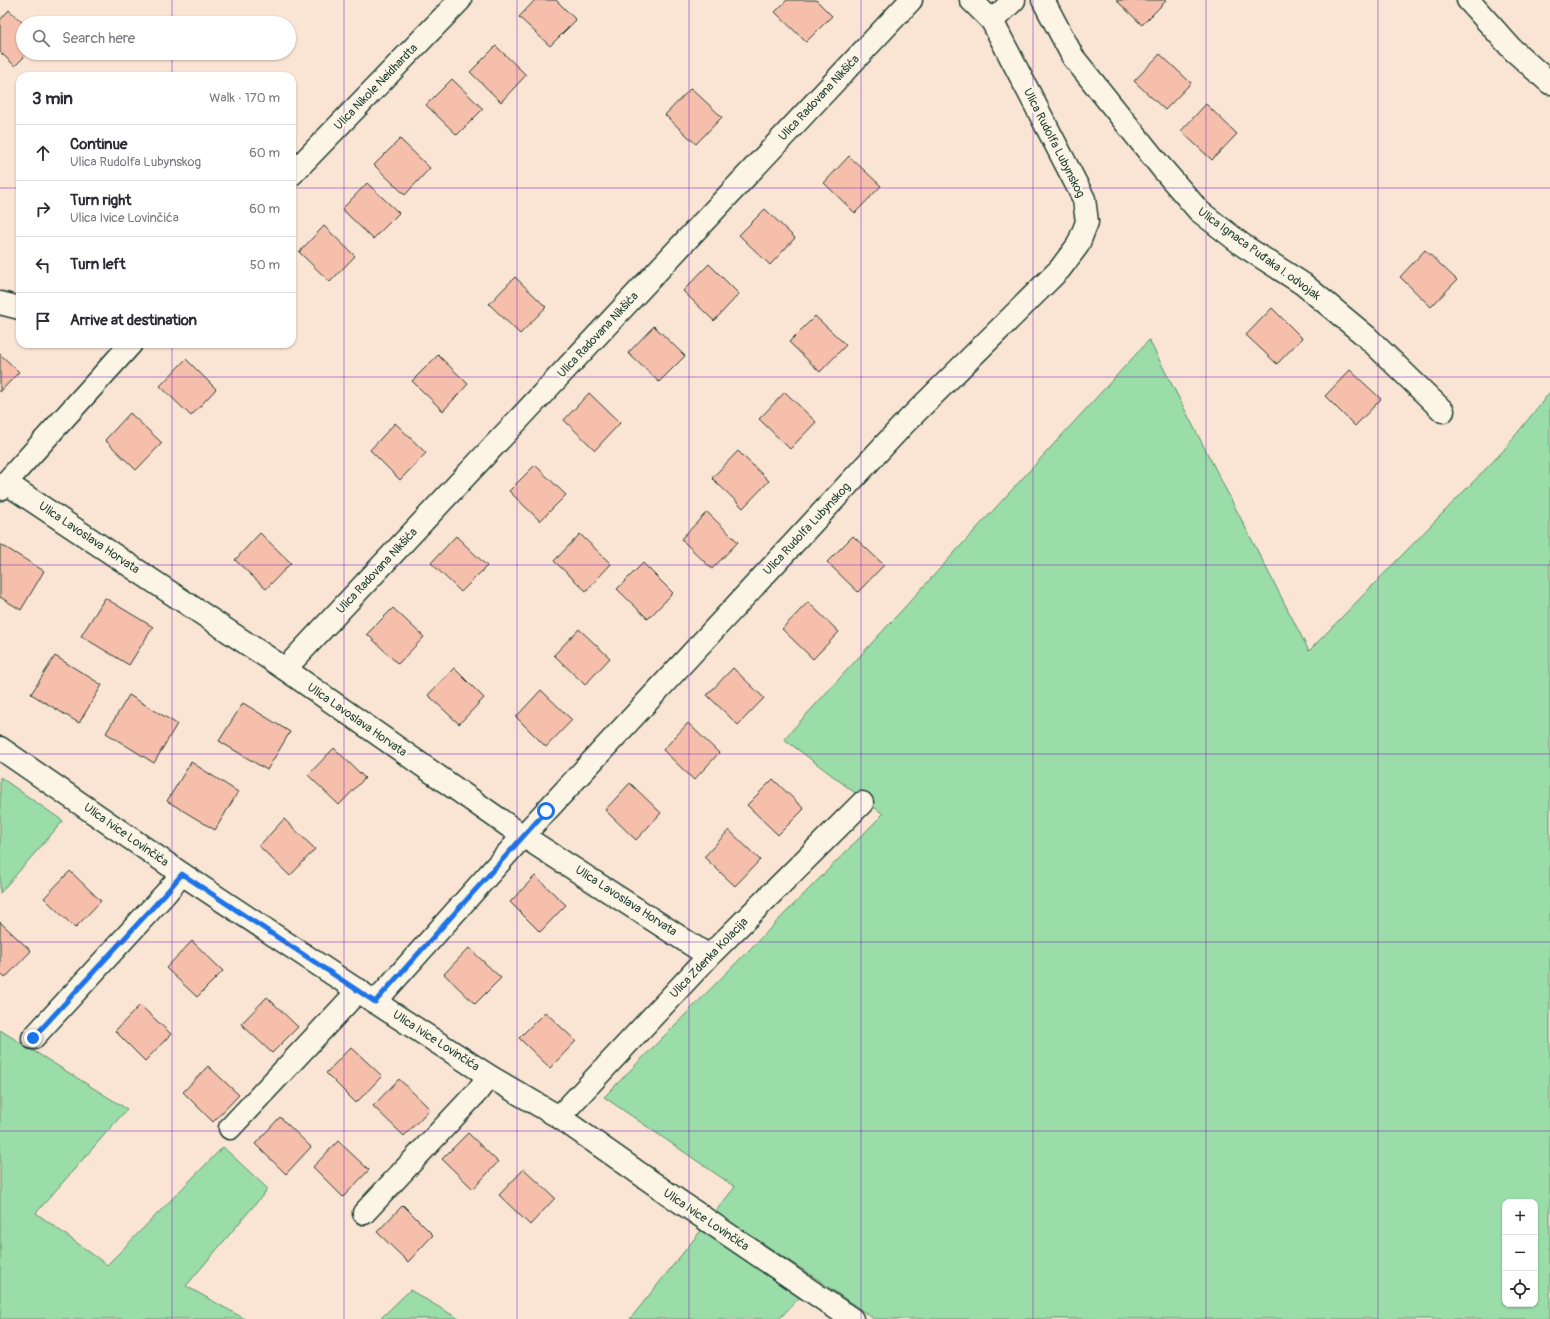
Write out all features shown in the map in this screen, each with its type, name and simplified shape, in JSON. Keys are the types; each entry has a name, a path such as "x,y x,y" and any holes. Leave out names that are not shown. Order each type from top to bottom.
{"street":[{"name":"Ulica Nikole Neidhardta","path":"296,170 460,0"},
{"name":"Ulica Radovana Nikšića","path":"284,669 911,0"},
{"path":"971,0 992,21 1014,0"},
{"name":"Ulica Ignaca Puđaka I. odvojak","path":"1042,0 1073,57 1161,168 1199,211 1244,246 1303,284 1367,337 1442,411"},
{"path":"1468,0 1512,49 1550,83"},
{"name":"Ulica Rudolfa Lubynskog","path":"230,1128 367,996 523,836 903,425 1060,269 1078,245 1087,222 1084,199 992,21"},
{"path":"0,304 16,307"},
{"name":"Ulica Lavoslava Horvata","path":"127,348 3,486 284,669 523,836 710,956"},
{"name":"Ulica Ivice Lovinčića","path":"0,748 182,874 489,1076 559,1117 673,1198 852,1319"},
{"name":"Ulica Zdenka Kolacija","path":"559,1117 710,956 862,803"},
{"path":"33,1038 182,874"},
{"path":"364,1213 478,1092 489,1076"}],"green space":[{"path":"1149,340 1309,651 1503,451 1550,392 1550,1319 874,1319 817,1279 715,1212 735,1187 604,1097 883,814 784,739"},
{"path":"0,777 63,821 0,893"},
{"path":"0,1030 127,1109 36,1213 107,1265 223,1147 268,1189 186,1286 245,1319 0,1319"},
{"path":"703,1228 801,1296 779,1319 630,1319"},
{"path":"410,1290 459,1319 380,1319"}],"building":[{"path":"535,0 556,0 576,20 550,46 519,17"},
{"path":"787,0 816,0 832,16 806,42 775,12"},
{"path":"1116,0 1167,0 1142,25"},
{"path":"9,10 16,16 16,60 21,60 15,66 0,52 0,20"},
{"path":"496,46 526,75 501,102 470,72"},
{"path":"1160,54 1191,83 1165,110 1134,81"},
{"path":"452,79 483,109 457,135 426,105"},
{"path":"691,88 722,117 696,144 665,115"},
{"path":"1206,104 1237,134 1212,160 1181,131"},
{"path":"400,139 430,168 405,195 374,165"},
{"path":"849,156 881,186 855,213 824,183"},
{"path":"367,183 399,213 373,239 342,209"},
{"path":"765,209 795,238 770,265 739,235"},
{"path":"324,226 355,256 330,282 299,252"},
{"path":"1425,250 1457,280 1431,307 1400,277"},
{"path":"709,264 739,294 714,321 683,291"},
{"path":"515,277 546,307 520,334 489,304"},
{"path":"1272,308 1302,338 1277,364 1246,335"},
{"path":"815,316 846,345 820,372 789,342"},
{"path":"654,326 685,356 659,382 628,353"},
{"path":"0,354 19,372 0,392"},
{"path":"438,355 468,384 443,411 412,381"},
{"path":"186,359 216,389 191,416 160,386"},
{"path":"1350,370 1381,399 1355,426 1325,396"},
{"path":"785,392 816,422 790,449 759,419"},
{"path":"589,393 620,423 595,450 564,420"},
{"path":"130,413 162,443 136,470 105,440"},
{"path":"395,423 426,453 400,480 370,450"},
{"path":"738,451 769,481 743,508 712,478"},
{"path":"535,465 566,495 540,521 509,491"},
{"path":"707,512 738,542 712,569 681,539"},
{"path":"260,533 291,563 266,589 235,560"},
{"path":"580,534 611,564 586,591 554,561"},
{"path":"456,536 487,566 461,592 431,563"},
{"path":"853,536 884,565 858,592 827,562"},
{"path":"0,544 44,571 21,610 0,597"},
{"path":"643,563 673,593 648,619 617,589"},
{"path":"105,598 153,627 129,665 81,636"},
{"path":"808,602 839,632 813,659 782,629"},
{"path":"393,608 424,637 398,664 367,634"},
{"path":"579,629 610,658 585,685 554,655"},
{"path":"55,656 102,685 79,723 31,694"},
{"path":"454,668 484,698 459,724 428,695"},
{"path":"733,668 764,698 738,725 707,695"},
{"path":"541,690 572,720 546,747 516,717"},
{"path":"129,695 177,724 154,763 106,733"},
{"path":"243,703 290,732 267,770 219,741"},
{"path":"688,723 719,753 694,780 663,750"},
{"path":"334,748 365,778 339,805 308,775"},
{"path":"191,762 238,792 215,830 167,801"},
{"path":"773,779 804,809 778,835 747,805"},
{"path":"630,783 661,813 636,840 605,810"},
{"path":"284,819 315,849 290,876 259,846"},
{"path":"729,830 760,860 735,886 704,857"},
{"path":"70,871 101,901 75,928 44,898"},
{"path":"535,876 566,905 540,932 510,902"},
{"path":"0,922 31,951 5,978 0,973"},
{"path":"192,941 223,971 197,997 166,968"},
{"path":"469,948 501,978 475,1004 444,974"},
{"path":"267,997 298,1027 272,1053 241,1024"},
{"path":"140,1005 171,1034 145,1061 115,1031"},
{"path":"545,1012 576,1041 550,1068 519,1038"},
{"path":"351,1047 382,1076 356,1103 326,1073"},
{"path":"208,1066 239,1095 213,1122 183,1092"},
{"path":"399,1079 430,1109 404,1136 373,1106"},
{"path":"280,1117 311,1147 286,1174 255,1144"},
{"path":"468,1133 498,1162 473,1189 442,1159"},
{"path":"338,1141 369,1170 343,1197 313,1167"},
{"path":"524,1169 555,1198 530,1225 499,1195"},
{"path":"403,1205 433,1235 408,1262 377,1232"}],"route":[{"path":"33,1038 160,900 182,874 375,1002 546,811"}]}
